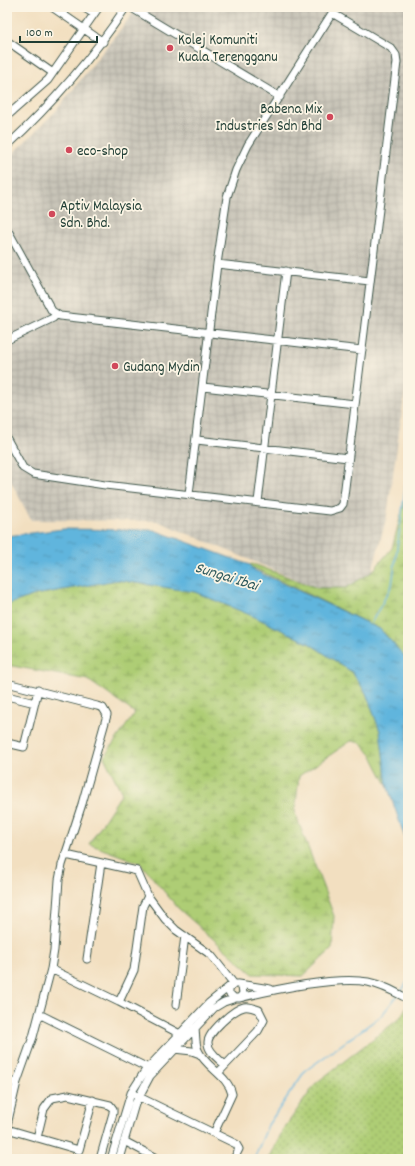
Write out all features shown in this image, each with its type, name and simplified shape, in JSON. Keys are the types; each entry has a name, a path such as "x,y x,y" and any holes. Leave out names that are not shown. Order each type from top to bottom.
{"street":[{"path":"52,7 87,25 103,42"},
{"path":"83,7 94,14"},
{"path":"7,116 53,73 99,7"},
{"path":"7,146 51,103 103,42 126,7"},
{"path":"130,7 280,97"},
{"path":"7,439 23,468 33,474 105,485 330,511 336,510 343,504 396,55 391,48 334,10 253,138 236,170 226,202 189,494"},
{"path":"8,44 53,73"},
{"path":"7,229 56,315"},
{"path":"217,264 370,281"},
{"path":"258,502 286,271"},
{"path":"7,340 53,318 56,315 362,350"},
{"path":"203,387 355,404"},
{"path":"197,440 348,458"},
{"path":"7,683 97,706 103,708 107,716 59,880 54,950 50,970 33,1037 17,1082 7,1125"},
{"path":"7,743 24,747 38,690"},
{"path":"7,696 35,703"},
{"path":"66,855 137,871 148,896 166,919 184,936 211,955 235,984 243,989 243,994 238,998 232,997 229,993 229,989 235,984"},
{"path":"87,959 101,863"},
{"path":"119,1002 134,970 143,906 148,896"},
{"path":"176,1004 184,936"},
{"path":"50,970 58,971 180,1034"},
{"path":"119,1159 139,1097 150,1076 174,1049 219,1005 238,998 275,990 351,981 367,982 388,988 408,998"},
{"path":"111,1159 131,1093 148,1068 209,1003 235,984 275,990"},
{"path":"218,1073 262,1026 264,1020 259,1010 253,1007 243,1007 233,1012 211,1033 208,1043 209,1049 225,1065"},
{"path":"39,1014 148,1068"},
{"path":"195,1028 197,1046 200,1054 228,1084 232,1094 214,1133"},
{"path":"174,1049 192,1051 200,1054"},
{"path":"7,1082 17,1082"},
{"path":"131,1093 238,1146 234,1159"},
{"path":"37,1138 44,1109 52,1098 68,1095 110,1105 113,1109 100,1159"},
{"path":"7,1129 79,1150 93,1100"},
{"path":"124,1141 158,1159"}],"shaded area":[{"path":"138,7 408,7 408,371 387,515 372,572 346,588 317,588 157,521 31,520 7,474 7,159 56,111"}],"green space":[{"path":"408,489 408,660 380,629 250,566 251,564 256,565 317,588 346,588 372,572 392,548"},
{"path":"117,580 195,592 255,617 310,644 352,672 366,693 380,731 387,785 372,756 361,743 351,741 299,776 295,813 334,916 332,949 303,976 253,974 179,909 140,863 89,844 122,793 104,757 135,713 88,680 7,665 7,605 35,595"},
{"path":"408,1004 408,1159 269,1159 283,1130 316,1083 400,1018"}],"water":[{"name":"Sungai Ibai","path":"63,529 154,530 250,565 252,569 380,629 408,660 408,847 387,785 380,731 366,693 352,672 310,644 255,617 195,592 117,580 35,595 7,605 7,536"}],"waterway":[{"path":"370,625 392,585 408,468"},
{"path":"400,993 408,981"},
{"path":"254,1159 268,1125 305,1071 381,1016 397,996"}],"place":[{"name":"Kolej Komuniti Kuala Terengganu","path":"170,48"},
{"name":"Babena Mix Industries Sdn Bhd","path":"330,117"},
{"name":"eco-shop","path":"69,150"},
{"name":"Aptiv Malaysia Sdn. Bhd.","path":"52,214"},
{"name":"Gudang Mydin","path":"115,366"}]}
